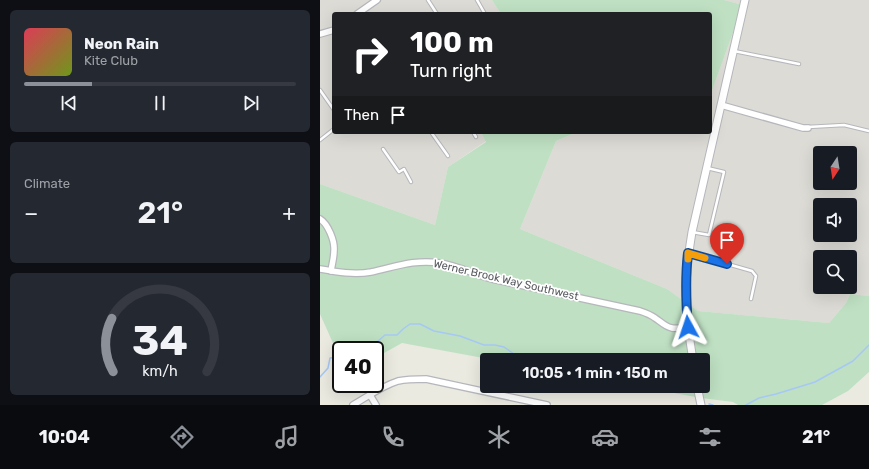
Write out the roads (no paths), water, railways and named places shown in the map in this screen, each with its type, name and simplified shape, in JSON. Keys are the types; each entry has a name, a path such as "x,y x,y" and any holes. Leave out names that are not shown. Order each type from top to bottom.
{"street":[{"path":"360,12 377,0"},
{"path":"692,353 686,305 688,253 745,0"},
{"path":"320,34 332,31"},
{"path":"721,105 802,128 808,128"},
{"path":"320,219 327,226 334,246 331,271"},
{"name":"Werner Brook Way Southwest","path":"320,269 362,273 409,262 423,261 440,263 490,278 640,311 654,317 666,326 672,328 688,327"},
{"path":"353,405 397,381 411,379 426,379 547,405"},
{"path":"699,393 701,405"},
{"path":"370,395 376,405"}],"lane":[{"path":"428,0 436,12"},
{"path":"477,0 484,12"},
{"path":"734,50 799,64"},
{"path":"320,90 332,107"},
{"path":"808,128 844,125 869,131"},
{"path":"320,140 332,131"},
{"path":"432,134 448,156"},
{"path":"383,149 399,172 404,169 411,182"},
{"path":"692,232 709,235 724,172 706,168"},
{"path":"688,253 752,271 756,276 751,299"}],"waterway":[{"path":"378,341 385,335 397,335 410,324 420,324 434,331 460,336 484,345 504,347 513,353"},
{"path":"746,405 759,398 815,382 853,361 869,345"},
{"path":"320,377 328,368 330,358 332,358"},
{"path":"709,404 713,405"}]}
